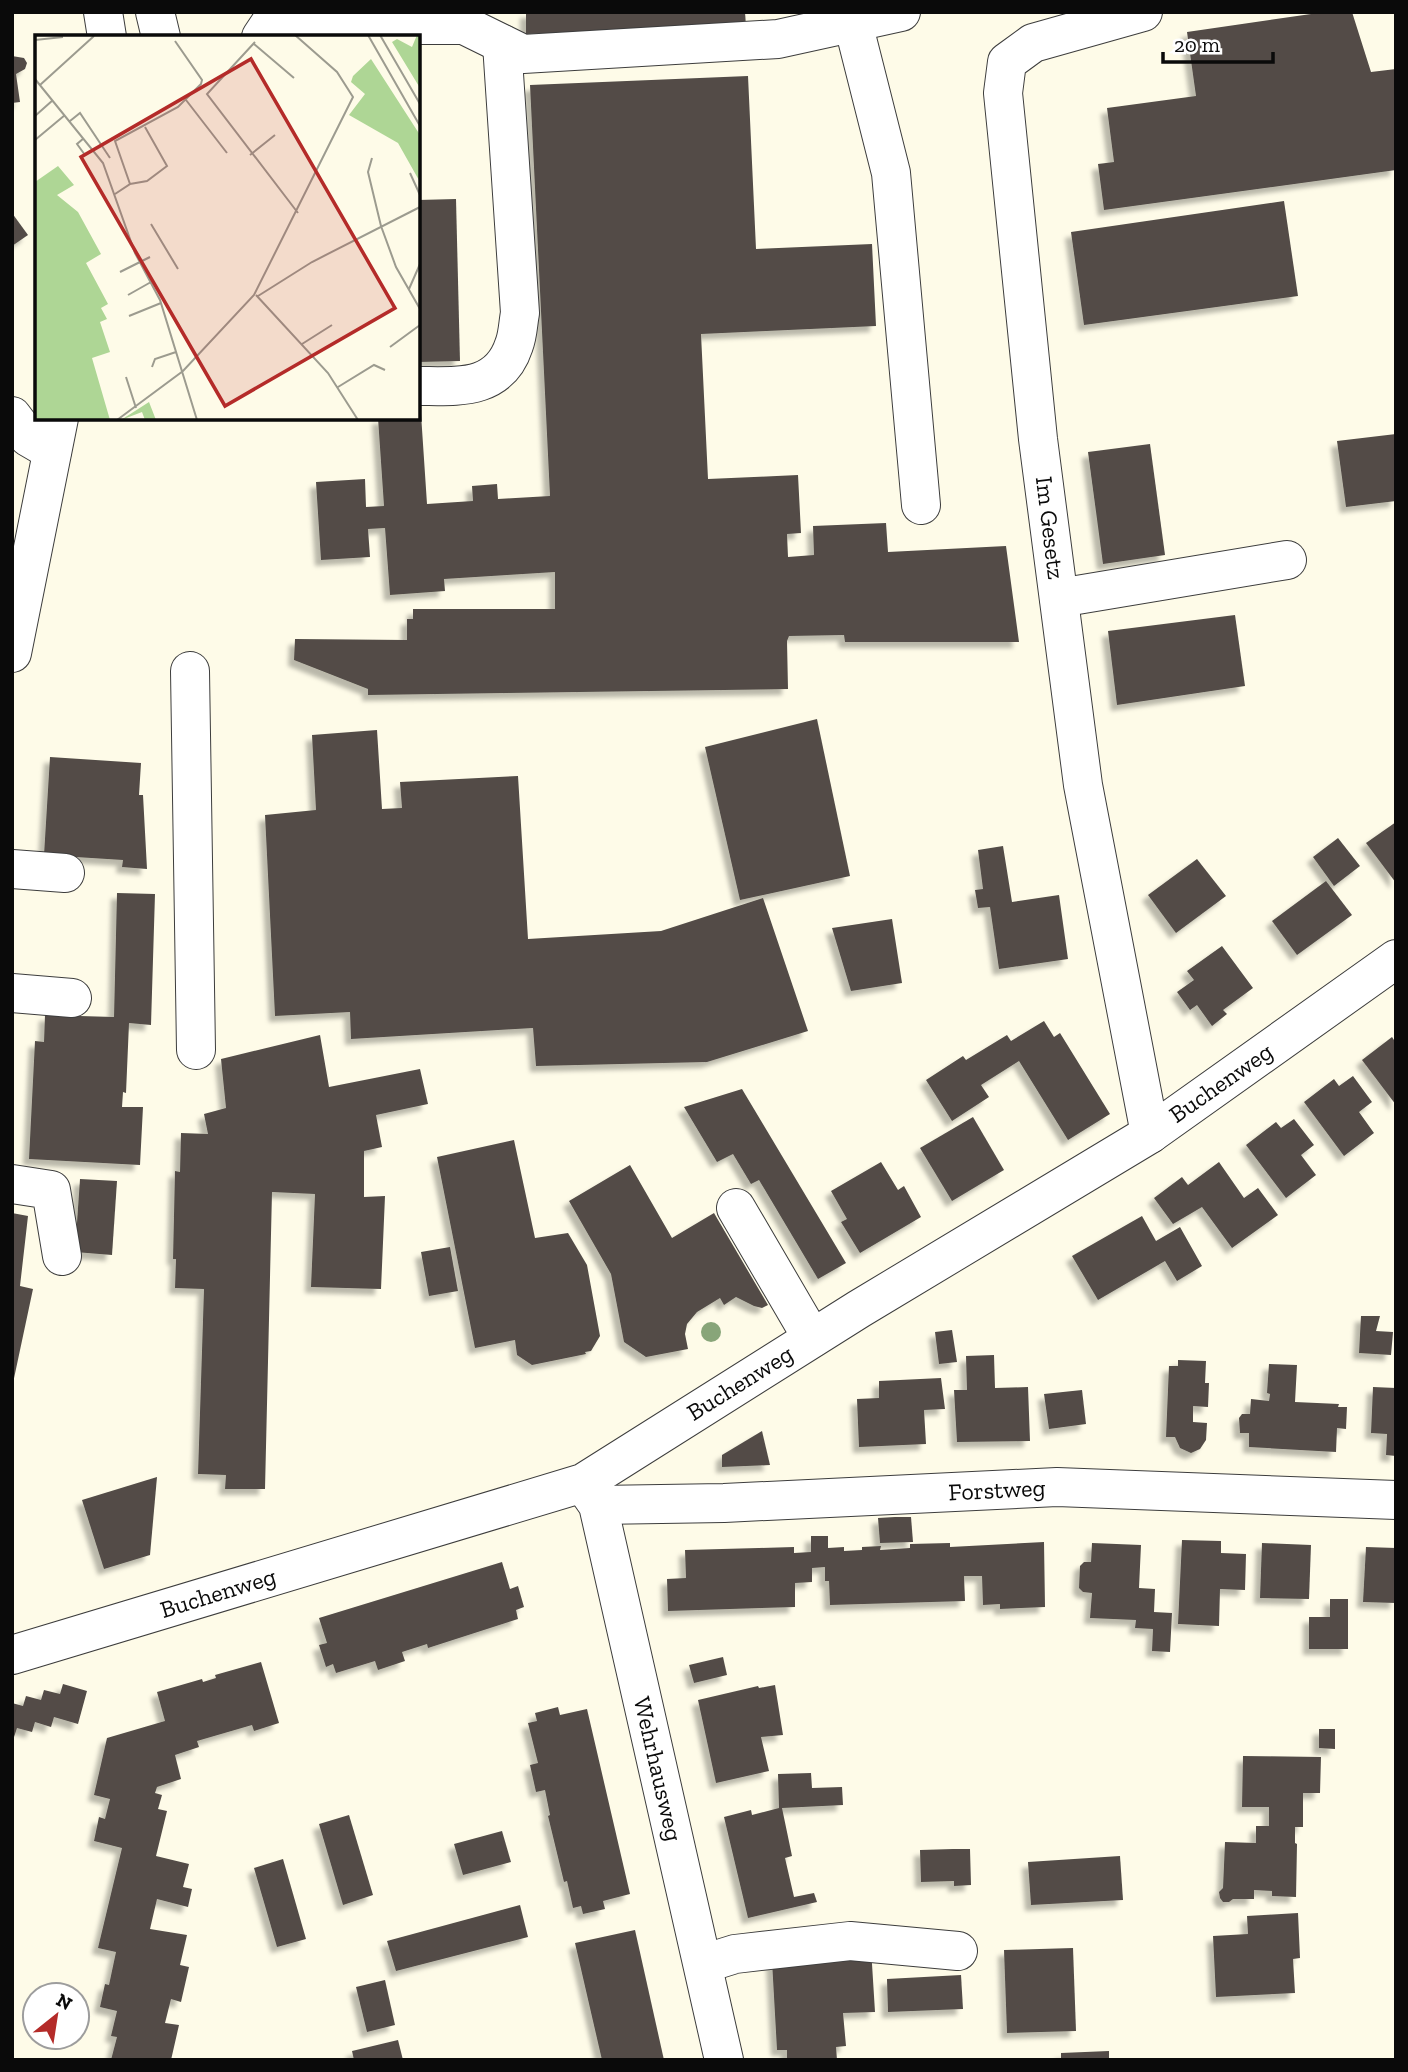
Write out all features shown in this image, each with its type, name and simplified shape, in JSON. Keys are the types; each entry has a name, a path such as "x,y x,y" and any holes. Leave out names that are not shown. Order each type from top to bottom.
{"street":[{"path":"103,12 107,35"},
{"path":"155,12 161,35"},
{"path":"262,35 269,26 464,25 523,54 765,40 901,12"},
{"name":"Im Gesetz","path":"1143,12 1033,43 1007,62 1003,93 1038,439 1083,785 1150,1134"},
{"path":"853,23 891,173 920,505"},
{"path":"420,386 460,386 485,381 503,367 514,345 520,313 502,44"},
{"path":"12,416 28,437 56,435 12,653"},
{"path":"1059,598 1287,559"},
{"path":"190,671 196,1050"},
{"path":"12,869 65,873"},
{"name":"Buchenweg","path":"12,1655 590,1494 812,1338 1150,1134 1396,959"},
{"path":"12,993 72,998"},
{"path":"12,1184 51,1190 62,1256"},
{"path":"736,1208 812,1338"},
{"name":"Forstweg","path":"590,1494 724,1503 1057,1487 1396,1500"},
{"name":"Wehrhausweg","path":"590,1494 724,2060"},
{"path":"703,1964 735,1954 850,1941 958,1951"}],"building":[{"path":"526,12 745,12 746,26 526,34"},
{"path":"1325,12 1352,12 1371,72 1396,69 1396,170 1104,210 1098,164 1114,162 1107,108 1196,96 1187,32"},
{"path":"12,56 24,58 27,63 25,69 16,74 20,102 12,103"},
{"path":"748,76 756,249 872,244 876,326 701,334 708,479 798,475 801,533 787,534 788,557 814,555 813,526 886,523 888,552 1006,546 1019,642 845,642 844,635 789,636 788,689 368,695 368,689 294,660 295,639 407,640 407,619 413,619 413,609 555,609 555,572 444,579 445,591 390,595 385,528 368,529 370,557 321,560 316,482 365,479 366,507 384,506 378,420 420,420 421,414 427,504 473,501 472,486 497,484 498,499 550,496 530,85"},
{"path":"456,199 460,361 420,362 420,200"},
{"path":"1284,201 1298,296 1084,325 1071,232"},
{"path":"12,213 28,235 12,246"},
{"path":"1396,434 1396,501 1346,507 1337,441"},
{"path":"1150,444 1165,555 1103,564 1088,452"},
{"path":"1235,615 1245,686 1117,705 1108,631"},
{"path":"817,719 850,876 740,900 705,747"},
{"path":"377,730 382,809 402,808 400,782 518,776 528,939 661,931 763,898 808,1031 707,1062 536,1066 533,1028 351,1039 350,1012 275,1016 265,815 316,810 312,735"},
{"path":"50,757 141,763 139,795 143,795 147,869 122,867 123,860 44,855"},
{"path":"1396,822 1396,883 1366,843"},
{"path":"1338,838 1360,866 1334,886 1313,857"},
{"path":"1003,846 1012,902 1059,895 1068,959 999,969 990,907 978,908 975,890 983,889 978,850"},
{"path":"1197,859 1226,896 1176,933 1148,895"},
{"path":"1326,881 1352,915 1297,955 1272,921"},
{"path":"117,893 155,894 151,1025 129,1023 126,1093 123,1092 122,1107 143,1107 140,1165 29,1159 35,1041 44,1042 45,1015 114,1017"},
{"path":"892,919 902,983 851,991 832,928"},
{"path":"1222,946 1253,988 1223,1010 1227,1014 1212,1026 1197,1005 1190,1010 1177,992 1194,980 1187,971"},
{"path":"1044,1021 1054,1037 1060,1033 1110,1114 1068,1140 1019,1061 981,1085 989,1097 952,1121 926,1080 963,1056 966,1060 1007,1035 1011,1041"},
{"path":"320,1035 329,1087 420,1069 428,1104 376,1115 382,1147 364,1151 364,1197 385,1196 381,1289 311,1287 315,1194 272,1192 265,1489 225,1489 226,1475 198,1474 204,1289 175,1288 175,1171 180,1172 181,1133 208,1134 204,1114 226,1108 221,1059"},
{"path":"1392,1037 1396,1043 1396,1105 1362,1060"},
{"path":"1353,1076 1372,1102 1359,1112 1374,1133 1344,1156 1304,1102 1334,1079 1339,1086"},
{"path":"742,1089 846,1263 818,1279 759,1180 751,1184 733,1154 717,1162 684,1107"},
{"path":"973,1117 1004,1170 952,1201 920,1148"},
{"path":"1294,1119 1314,1145 1301,1155 1316,1175 1286,1198 1246,1145 1276,1122 1281,1128"},
{"path":"514,1140 535,1238 568,1233 587,1265 600,1336 591,1351 585,1352 586,1354 532,1365 517,1355 515,1340 475,1348 437,1157"},
{"path":"881,1162 898,1190 904,1186 921,1217 860,1253 841,1222 847,1219 831,1191"},
{"path":"1219,1162 1244,1198 1258,1188 1278,1215 1232,1248 1202,1207 1173,1224 1154,1198 1182,1177 1188,1185"},
{"path":"630,1165 672,1238 714,1213 768,1305 762,1308 754,1306 736,1297 724,1305 720,1298 697,1312 687,1324 685,1334 688,1349 646,1357 624,1342 611,1274 569,1201"},
{"path":"80,1179 117,1181 112,1255 75,1252"},
{"path":"12,1213 28,1216 20,1286 33,1289 13,1383"},
{"path":"1142,1216 1156,1241 1180,1227 1202,1266 1177,1281 1165,1261 1098,1300 1072,1256"},
{"path":"450,1247 458,1291 429,1296 421,1252"},
{"path":"1361,1316 1380,1316 1376,1331 1393,1332 1391,1355 1359,1353"},
{"path":"952,1330 957,1362 939,1364 935,1332"},
{"path":"994,1355 995,1388 1028,1387 1030,1441 957,1442 954,1390 967,1390 966,1356"},
{"path":"1178,1360 1206,1361 1208,1407 1193,1406 1193,1422 1207,1423 1206,1440 1200,1449 1191,1453 1180,1448 1175,1437 1166,1437 1169,1366 1178,1366"},
{"path":"1269,1364 1297,1365 1295,1402 1339,1404 1338,1407 1347,1407 1346,1429 1337,1428 1336,1452 1249,1447 1249,1433 1240,1433 1239,1418 1242,1414 1250,1414 1251,1399 1269,1401"},
{"path":"941,1378 945,1409 924,1410 926,1444 859,1447 857,1399 879,1398 879,1381"},
{"path":"1373,1387 1396,1388 1396,1456 1386,1455 1387,1434 1371,1433"},
{"path":"1082,1390 1086,1424 1049,1429 1044,1394"},
{"path":"762,1431 770,1465 722,1467 722,1455"},
{"path":"157,1477 150,1555 104,1569 82,1500"},
{"path":"911,1517 913,1542 880,1543 878,1518"},
{"path":"811,1536 828,1536 828,1548 844,1547 844,1551 881,1546 880,1550 910,1548 910,1544 950,1543 950,1547 1044,1542 1045,1607 1000,1609 1000,1604 983,1605 982,1576 964,1576 965,1601 830,1605 829,1581 825,1581 825,1567 812,1568 812,1582 795,1583 795,1607 668,1611 667,1579 686,1578 685,1550 794,1547 794,1553 811,1552"},
{"path":"1182,1540 1221,1541 1221,1553 1246,1554 1245,1590 1220,1589 1219,1626 1178,1624"},
{"path":"1092,1543 1141,1545 1139,1588 1155,1589 1154,1612 1172,1613 1170,1652 1152,1651 1153,1629 1135,1628 1136,1620 1090,1618 1092,1593 1083,1592 1079,1588 1080,1566 1084,1562 1091,1562"},
{"path":"1262,1543 1311,1545 1309,1599 1260,1598"},
{"path":"1366,1547 1396,1548 1396,1603 1363,1602"},
{"path":"502,1562 510,1589 518,1586 524,1607 516,1610 518,1619 428,1648 427,1644 402,1652 405,1661 378,1670 375,1661 336,1673 333,1664 326,1667 319,1645 327,1643 319,1618"},
{"path":"1330,1599 1348,1599 1348,1649 1309,1649 1309,1617 1330,1617"},
{"path":"723,1657 727,1675 694,1683 689,1665"},
{"path":"261,1662 279,1723 254,1731 252,1725 197,1741 199,1747 175,1755 181,1779 157,1787 155,1793 162,1795 158,1809 167,1811 156,1856 189,1864 183,1887 192,1889 188,1907 157,1899 150,1929 187,1935 180,1965 189,1967 181,2002 171,1999 165,2023 179,2025 171,2060 111,2060 117,2037 111,2036 117,2011 100,2007 105,1984 109,1985 116,1952 98,1948 122,1848 94,1841 99,1817 105,1819 110,1799 94,1795 107,1738 165,1721 157,1692 202,1679 203,1682 216,1678 215,1675"},
{"path":"63,1684 87,1691 78,1724 54,1717 51,1727 35,1722 32,1732 17,1728 12,1743 12,1703 23,1706 26,1696 41,1700 44,1690 60,1694"},
{"path":"775,1685 783,1735 761,1737 769,1771 716,1783 698,1700 758,1686"},
{"path":"558,1707 560,1715 587,1709 630,1894 603,1901 605,1909 583,1914 581,1906 573,1908 548,1816 550,1815 545,1790 536,1792 530,1765 538,1763 528,1723 537,1721 535,1713"},
{"path":"1319,1729 1335,1729 1335,1749 1319,1748"},
{"path":"1243,1756 1321,1757 1320,1793 1303,1793 1303,1827 1295,1827 1296,1897 1272,1896 1272,1891 1254,1890 1254,1899 1223,1902 1220,1898 1225,1842 1256,1843 1256,1826 1269,1826 1269,1807 1242,1807"},
{"path":"811,1773 812,1788 842,1787 843,1805 782,1808 792,1856 785,1858 794,1897 814,1893 817,1902 748,1918 724,1817 751,1810 752,1815 779,1808 778,1774"},
{"path":"349,1815 373,1895 343,1905 319,1824"},
{"path":"502,1831 511,1862 463,1875 454,1844"},
{"path":"970,1849 971,1885 954,1886 954,1881 921,1882 920,1850"},
{"path":"1120,1856 1123,1900 1031,1905 1028,1862"},
{"path":"283,1859 306,1939 277,1947 254,1868"},
{"path":"520,1905 528,1937 396,1971 387,1941"},
{"path":"1298,1913 1300,1958 1293,1959 1295,1993 1216,1997 1213,1936 1248,1934 1247,1916"},
{"path":"635,1930 664,2060 602,2060 575,1943"},
{"path":"871,1948 875,2012 843,2013 846,2046 836,2047 837,2060 787,2060 787,2050 777,2050 772,1961"},
{"path":"1073,1948 1076,2031 1007,2033 1004,1950"},
{"path":"961,1975 963,2009 888,2012 887,1979"},
{"path":"385,1980 395,2025 367,2032 356,1987"},
{"path":"398,2040 403,2060 354,2060 352,2051"},
{"path":"1109,2051 1109,2060 1061,2060 1061,2053"}]}
